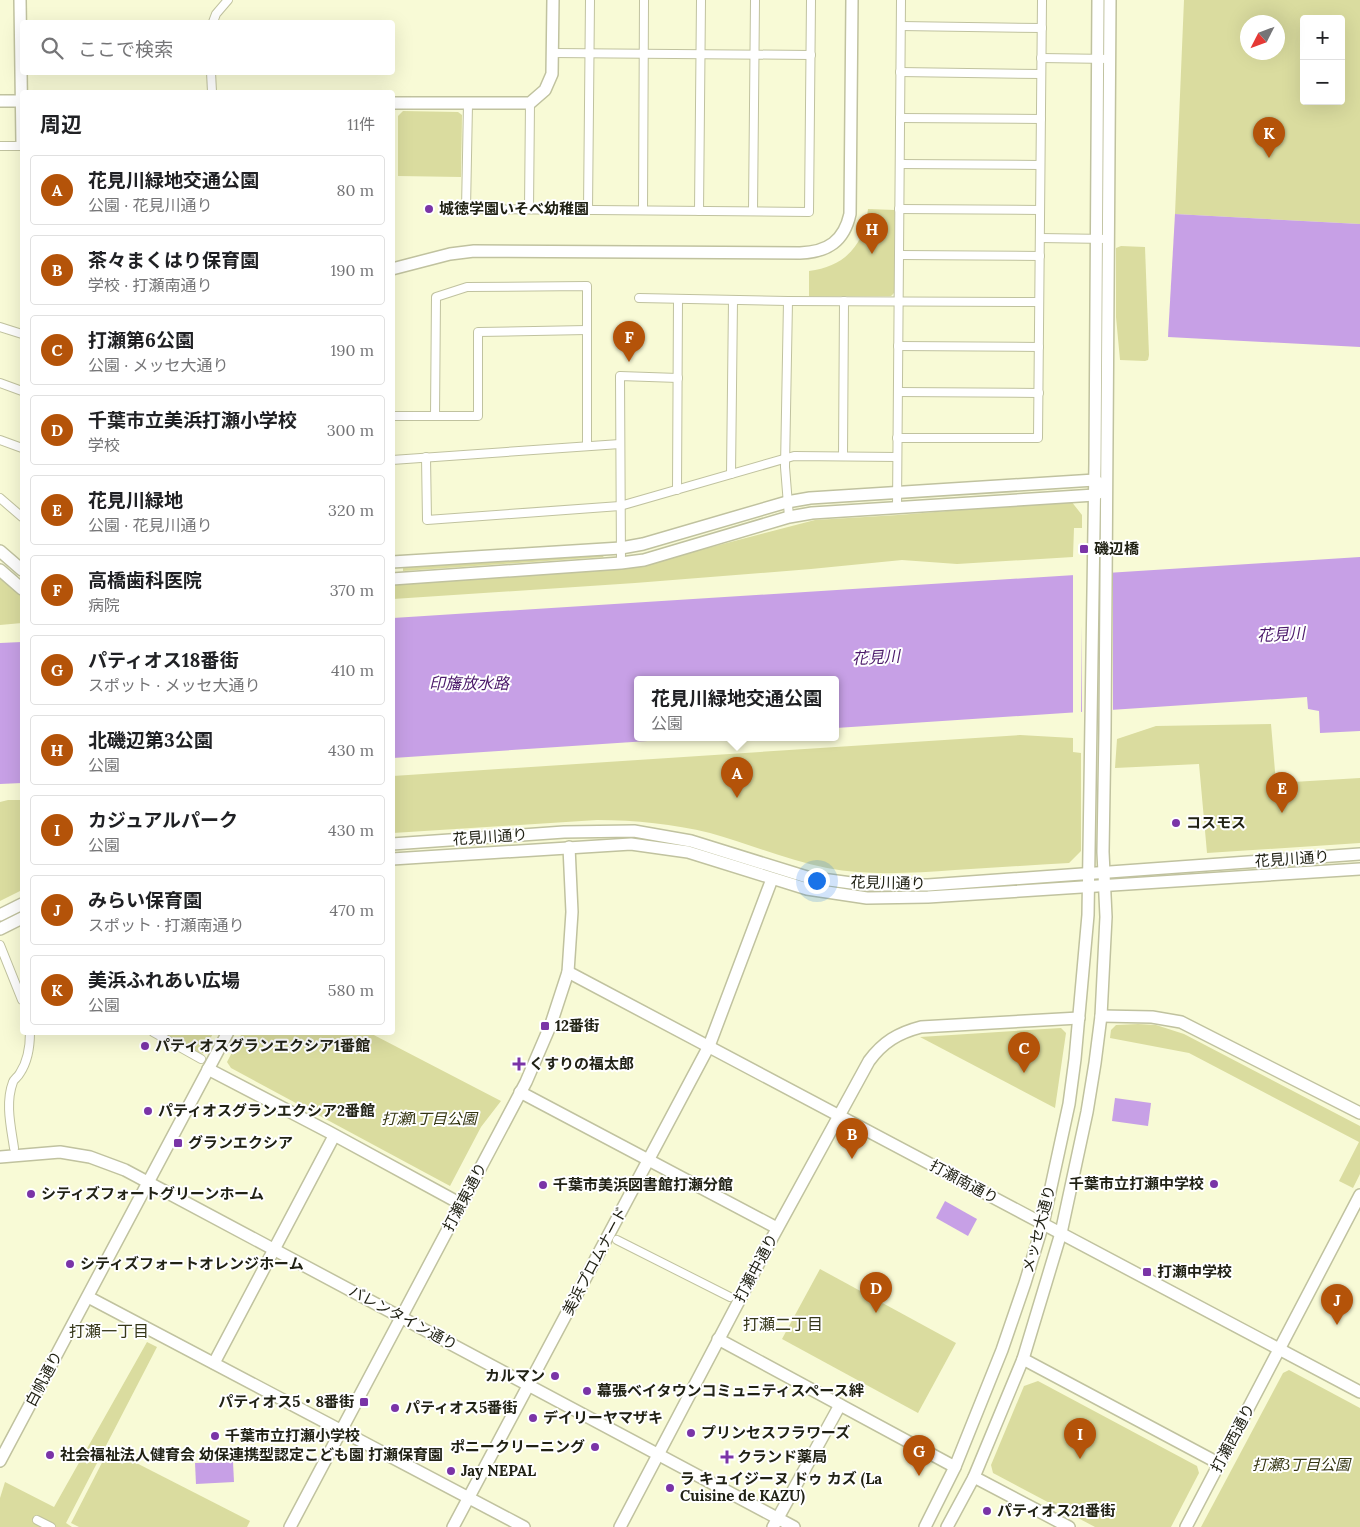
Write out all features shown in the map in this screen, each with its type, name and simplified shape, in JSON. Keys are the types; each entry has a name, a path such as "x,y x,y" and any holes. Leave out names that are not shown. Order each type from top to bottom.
{"street":[{"path":"20,0 20,20"},
{"path":"214,20 216,14 228,0"},
{"path":"395,103 530,103 539,96 549,83 552,74 553,0"},
{"path":"588,210 590,0"},
{"path":"643,210 644,0"},
{"path":"699,211 701,0"},
{"path":"753,211 755,0"},
{"path":"468,104 466,209 809,212 811,0"},
{"path":"395,268 450,254 474,251 800,253 825,249 843,233 850,214 852,0"},
{"path":"897,508 901,0"},
{"path":"897,438 1038,438 1042,0"},
{"path":"1098,0 1102,239"},
{"path":"1102,239 1110,59 1110,0"},
{"path":"901,26 1042,28"},
{"path":"553,53 811,55"},
{"path":"1041,58 1110,59"},
{"path":"900,72 1041,74"},
{"path":"21,75 22,90"},
{"path":"211,75 212,90"},
{"path":"0,101 20,101"},
{"path":"529,209 530,103"},
{"path":"900,118 1041,119"},
{"path":"0,146 20,145"},
{"path":"900,164 1040,165"},
{"path":"899,209 1040,210"},
{"path":"1040,238 1102,239"},
{"name":"メッセ大通り","path":"925,1527 955,1467 1002,1350 1043,1224 1069,1104 1088,915 1093,549 1102,239"},
{"name":"メッセ大通り","path":"946,1527 974,1477 1023,1360 1061,1233 1096,1063 1101,1016 1106,917 1104,873 1107,487 1102,239"},
{"path":"899,255 1040,256"},
{"path":"435,416 436,297 467,287 587,286 587,446"},
{"path":"639,298 788,301 1040,302"},
{"path":"678,299 678,490"},
{"path":"731,474 733,300"},
{"path":"788,301 786,458 789,518"},
{"path":"843,456 844,301"},
{"path":"0,328 20,333"},
{"path":"395,416 478,416 478,332 587,330"},
{"path":"898,346 1039,347"},
{"path":"621,563 620,376 678,378"},
{"path":"0,383 20,390"},
{"path":"898,392 1039,393"},
{"path":"0,440 20,447"},
{"path":"395,460 620,444"},
{"path":"426,457 427,520 620,506 794,456 897,456"},
{"path":"395,562 621,548 643,544 787,502 810,498 1095,480 1107,487 1095,495 812,513 644,560 621,563 395,578"},
{"path":"0,498 20,514"},
{"path":"0,551 20,568"},
{"path":"0,570 20,587"},
{"name":"花見川通り","path":"395,844 564,832 634,831 660,834 690,841 807,877 866,885 928,885 1360,854"},
{"name":"花見川通り","path":"395,858 632,844 688,852 807,889 867,898 928,897 1360,869"},
{"name":"打瀬東通り","path":"290,1527 531,1072 551,1024 568,972 572,912 569,847"},
{"name":"美浜プロムナード","path":"453,1527 709,1046 772,879"},
{"path":"0,915 20,905"},
{"path":"0,929 20,919"},
{"path":"0,945 20,995"},
{"name":"打瀬南通り","path":"568,972 1360,1392"},
{"path":"1101,1016 1152,1017 1181,1022 1360,1113"},
{"name":"打瀬中通り","path":"620,1527 777,1228 869,1061 878,1049 888,1040 904,1032 921,1027 1079,1018"},
{"path":"14,1148 9,1113 10,1099 13,1081 21,1072 30,1048 30,1035"},
{"path":"158,1035 201,1059"},
{"name":"白帆通り","path":"0,1461 226,1035"},
{"path":"208,1069 461,1204"},
{"path":"520,1092 777,1228"},
{"path":"214,1363 334,1136"},
{"name":"バレンタイン通り","path":"0,1157 60,1152 107,1162 125,1170 657,1454 775,1523 794,1527"},
{"name":"打瀬西通り","path":"1186,1527 1360,1195"},
{"path":"617,1240 730,1297"},
{"path":"88,1297 524,1527"},
{"path":"718,1339 955,1467"},
{"path":"1023,1360 1220,1464"},
{"path":"775,1523 840,1405"},
{"path":"974,1477 1069,1527"},
{"path":"37,1520 54,1527"}],"green space":[{"path":"1184,0 1360,0 1360,224 1175,214"},
{"path":"403,111 458,112 462,115 461,177 398,176 398,116"},
{"path":"868,209 895,210 894,293 891,296 809,296 809,271 833,264 851,252 862,233"},
{"path":"1121,246 1145,247 1149,355 1148,360 1145,361 1120,360 1116,317 1116,248"},
{"path":"1071,501 1082,515 1082,528 1074,528 1073,557 957,564 902,560 635,583 395,599 395,582 635,567 815,520"},
{"path":"605,554 603,557 403,571 403,566"},
{"path":"0,577 20,592 20,623 0,625"},
{"path":"1271,724 1276,783 1360,778 1360,843 1207,853 1199,764 1115,768 1117,739 1156,726"},
{"path":"1020,735 1073,738 1073,752 1081,753 1081,851 1069,863 907,873 875,873 843,871 812,865 710,833 654,823 597,820 395,833 395,776"},
{"path":"20,800 20,891 0,901 0,802"},
{"path":"1116,1025 1156,1025 1184,1034 1360,1126 1360,1174 1353,1188 1339,1181 1359,1142 1189,1053 1110,1038 1111,1030"},
{"path":"1061,1028 1066,1033 1055,1108 920,1037"},
{"path":"164,1035 212,1035 204,1053 200,1054"},
{"name":"打瀬1丁目公園","path":"241,1035 374,1035 501,1101 481,1127 450,1186 231,1068 227,1062"},
{"path":"820,1269 956,1343 918,1413 782,1339"},
{"path":"147,1342 157,1347 66,1523 72,1527 0,1527 0,1498 5,1482 54,1507"},
{"name":"打瀬3丁目公園","path":"1289,1370 1360,1408 1360,1527 1201,1527 1283,1373"},
{"path":"1038,1381 1197,1466 1199,1473 1171,1527 1095,1527 993,1473 991,1465 1024,1386"},
{"path":"109,1449 250,1521 247,1527 79,1527 71,1523"}],"water":[{"path":"1175,214 1360,224 1360,347 1168,337"},
{"name":"印旛放水路","path":"1360,557 1360,731 1320,733 1319,711 1308,709 1307,697 839,728 839,676 634,676 634,741 648,741 395,758 395,618"},
{"path":"20,642 20,783 0,784 0,643"},
{"path":"1115,1098 1151,1103 1148,1126 1112,1121"},
{"path":"945,1201 977,1219 968,1236 936,1218"},
{"path":"233,1462 234,1482 196,1484 195,1463"}],"pier":[{"name":"磯辺橋","path":"1113,571 1113,712 1082,714 1082,625 1081,714 1073,715 1073,573"}],"place":[{"name":"美浜ふれあい広場","path":"1269,158"},
{"name":"城徳学園いそべ幼稚園","path":"429,209"},
{"name":"北磯辺第3公園","path":"872,254"},
{"name":"高橋歯科医院","path":"629,362"},
{"name":"磯辺橋","path":"1084,549"},
{"name":"花見川緑地交通公園","path":"737,798"},
{"name":"花見川緑地","path":"1282,813"},
{"name":"コスモス","path":"1176,823"},
{"name":"12番街","path":"545,1026"},
{"name":"パティオスグランエクシア1番館","path":"145,1046"},
{"name":"くすりの福太郎","path":"519,1064"},
{"name":"打瀬第6公園","path":"1024,1073"},
{"name":"パティオスグランエクシア2番館","path":"148,1111"},
{"name":"グランエクシア","path":"178,1143"},
{"name":"茶々まくはり保育園","path":"852,1159"},
{"name":"千葉市立打瀬中学校","path":"1214,1184"},
{"name":"千葉市美浜図書館打瀬分館","path":"543,1185"},
{"name":"シティズフォートグリーンホーム","path":"31,1194"},
{"name":"シティズフォートオレンジホーム","path":"70,1264"},
{"name":"打瀬中学校","path":"1147,1272"},
{"name":"千葉市立美浜打瀬小学校","path":"876,1313"},
{"name":"みらい保育園","path":"1337,1325"},
{"name":"カルマン","path":"555,1376"},
{"name":"幕張ベイタウンコミュニティスペース絆","path":"587,1391"},
{"name":"パティオス5・8番街","path":"364,1402"},
{"name":"パティオス5番街","path":"395,1408"},
{"name":"デイリーヤマザキ","path":"533,1418"},
{"name":"プリンセスフラワーズ","path":"691,1433"},
{"name":"千葉市立打瀬小学校","path":"215,1436"},
{"name":"ポニークリーニング","path":"595,1447"},
{"name":"社会福祉法人健育会 幼保連携型認定こども園 打瀬保育園","path":"50,1455"},
{"name":"クランド薬局","path":"727,1457"},
{"name":"カジュアルパーク","path":"1080,1459"},
{"name":"Jay NEPAL","path":"451,1471"},
{"name":"パティオス18番街","path":"919,1476"},
{"name":"ラ キュイジーヌ ドゥ カズ (La Cuisine de KAZU)","path":"670,1488"},
{"name":"パティオス21番街","path":"987,1511"}],"district":[{"name":"打瀬二丁目","path":"783,1324"},
{"name":"打瀬一丁目","path":"109,1331"}],"water label":[{"name":"花見川","path":"1281,634"},
{"name":"花見川","path":"876,657"}]}
